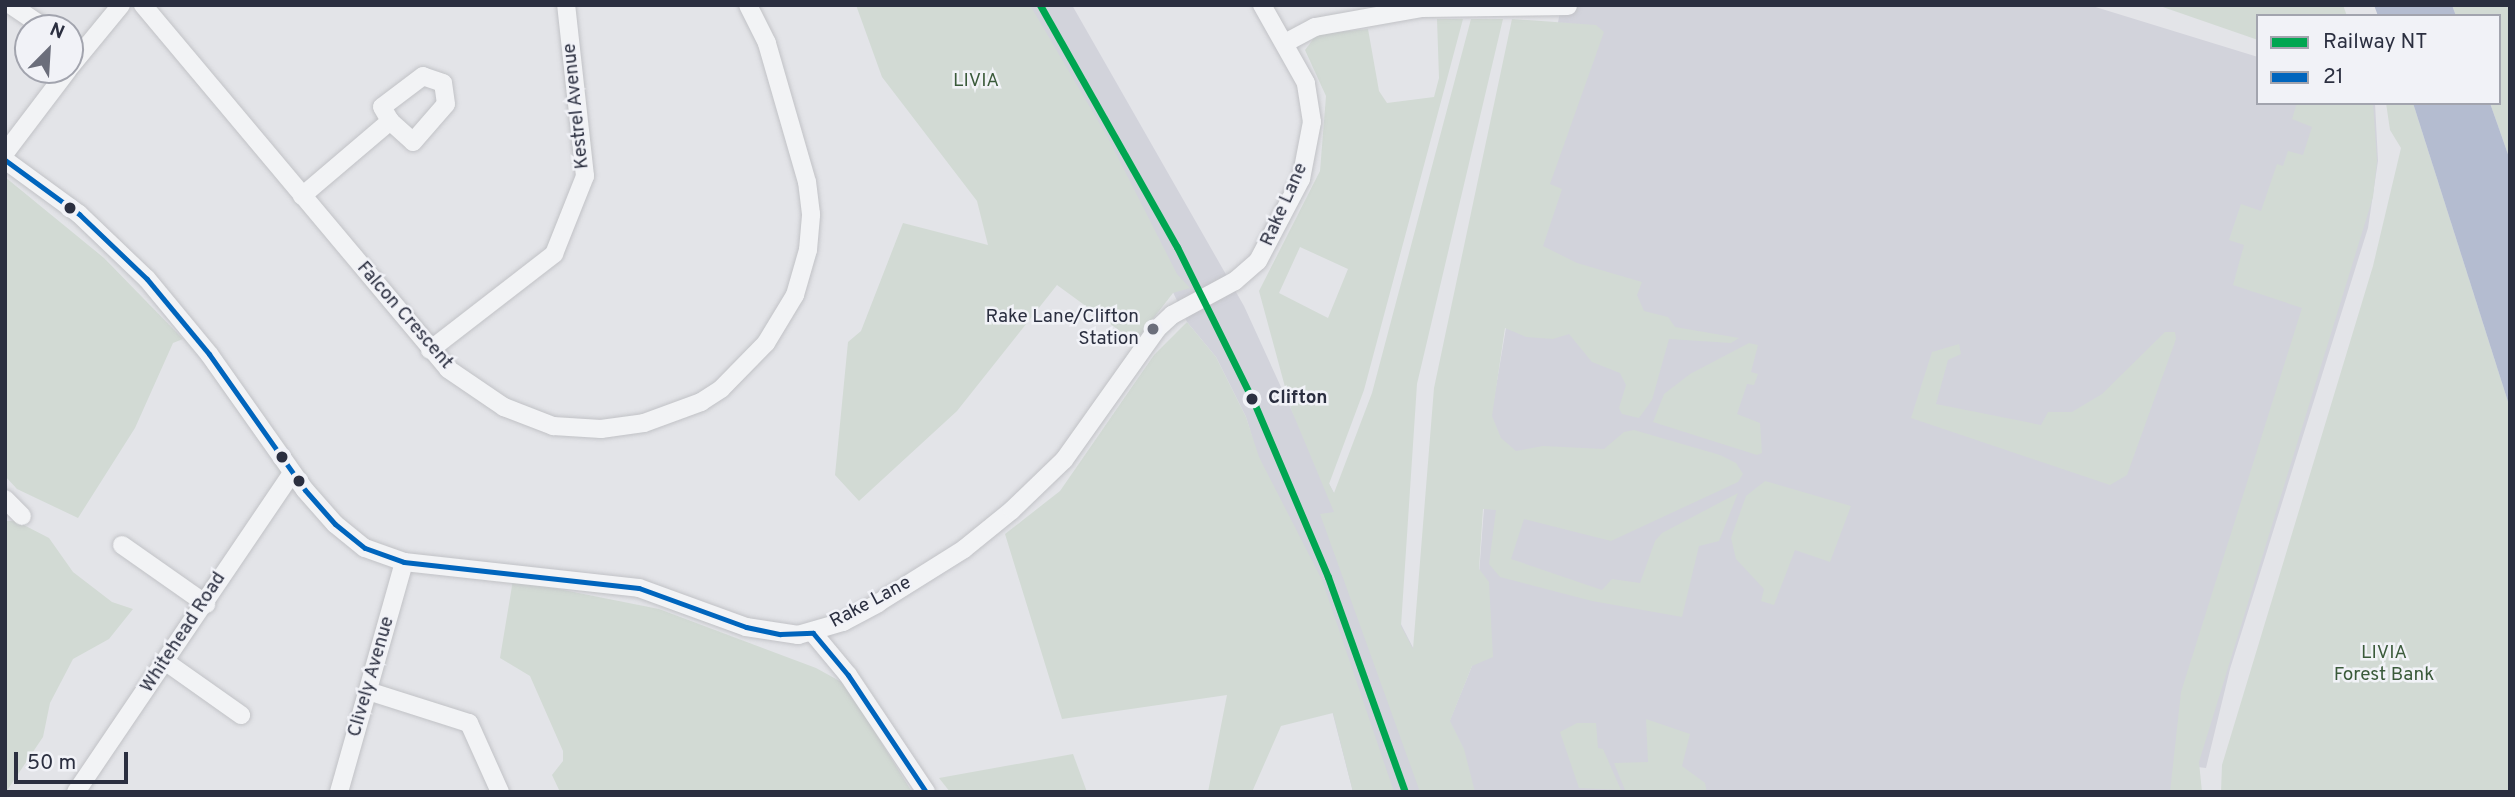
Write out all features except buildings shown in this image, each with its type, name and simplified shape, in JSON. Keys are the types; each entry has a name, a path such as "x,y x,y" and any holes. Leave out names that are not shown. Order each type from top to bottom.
{"street":[{"path":"84,47 121,5"},
{"name":"Falcon Crescent","path":"143,5 430,350 474,390 553,426 601,429 644,424 701,402 739,374 766,343 795,295 808,250 811,214 796,136 767,43 748,5"},
{"name":"Kestrel Avenue","path":"430,350 554,254 585,176 566,5"},
{"name":"Rake Lane","path":"5,160 79,214 167,301 292,473 354,541 404,562 629,586 746,627 780,634 813,633 878,603 964,549 1013,510 1064,460 1157,329 1186,306 1235,281 1267,249 1301,179 1310,141 1312,109 1306,83 1262,5"},
{"path":"1285,43 1315,27 1422,8 1568,6"},
{"path":"5,153 55,84"},
{"path":"302,196 390,121"},
{"name":"Whitehead Road","path":"76,792 206,604 234,554 292,473"},
{"path":"5,499 22,516"},
{"path":"122,545 206,604"},
{"name":"Clively Avenue","path":"339,792 404,562"},
{"path":"813,633 848,675 926,792"},
{"path":"166,662 241,715"},
{"path":"368,691 469,723 500,792"}],"shaded area":[{"path":"1014,5 1072,5 1244,306 1291,409 1450,720 1472,666 1491,416 1561,5 2089,5 2256,56 2256,105 2375,105 2378,161 2368,228 2230,669 2206,768 2181,765 2177,792 1353,792 1320,664 1246,417 1216,357 1187,322 1135,211"}],"green space":[{"name":"LIVIA","path":"856,5 1030,5 1108,138 1177,274 1190,288 1173,293 1135,342 1057,285 957,411 859,501 835,475 848,342 861,331 903,223 988,245 977,201 882,77"},
{"path":"2157,5 2343,5 2346,14 2256,14 2256,39"},
{"path":"2452,5 2510,5 2510,160 2491,105 2501,105 2501,14 2455,14"},
{"path":"1437,19 1463,19 1364,390 1329,484 1334,493 1372,393 1471,19 1503,19 1417,384 1401,626 1413,649 1434,388 1512,19 1596,25 1604,32 1550,184 1562,189 1543,246 1577,263 1642,282 1637,295 1644,311 1668,317 1675,327 1739,338 1731,343 1669,339 1652,400 1639,418 1622,414 1619,408 1626,385 1620,373 1592,362 1569,334 1553,339 1526,337 1505,328 1492,416 1501,438 1516,451 1543,446 1604,449 1624,432 1634,430 1720,455 1736,463 1743,474 1738,482 1611,541 1524,519 1511,559 1602,590 1612,579 1640,583 1655,541 1662,533 1738,493 1719,541 1699,546 1682,617 1592,601 1500,577 1489,564 1496,510 1483,509 1479,569 1489,582 1493,657 1472,666 1450,721 1464,749 1475,792 1420,792 1320,514 1334,512 1291,409 1259,291 1320,171 1326,96 1305,50 1317,34 1368,29 1379,91 1387,103 1434,97 1439,78","holes":["1300,247 1348,269 1328,318 1279,293"]},
{"path":"2296,105 2373,105 2377,161 2373,197 2199,762 2202,792 2170,792 2181,692 2302,308 2233,285 2244,245 2229,240 2241,204 2261,211 2277,164 2283,166 2288,151 2303,155 2312,127 2292,119"},
{"name":"LIVIA Forest Bank","path":"2386,105 2414,105 2510,408 2510,792 2221,792 2222,765 2373,266 2401,148 2390,130"},
{"path":"5,177 104,258 183,339 173,343 135,428 78,518 17,489 5,476"},
{"path":"1187,322 1216,357 1246,417 1259,457 1322,580 1394,792 1353,792 1333,713 1281,726 1252,792 1208,792 1227,695 1062,719 1005,534 1060,491 1154,355"},
{"path":"2165,332 2175,332 2176,339 2127,475 2110,485 1911,418 1932,352 1959,344 1961,354 1948,360 1936,404 2041,425 2048,412 2072,412 2102,394"},
{"path":"1749,343 1758,345 1751,372 1758,374 1754,385 1747,384 1737,414 1760,423 1762,453 1757,455 1653,422 1664,394 1690,374"},
{"path":"1765,481 1851,506 1830,562 1795,550 1774,605 1761,601 1764,589 1736,559 1731,538 1746,496"},
{"path":"5,521 16,521 49,538 73,572 112,602 133,609 109,639 73,659 50,703 43,737 6,792"},
{"path":"513,580 659,609 816,668 845,684 912,792 560,792 552,775 563,761 563,751 530,676 500,658"},
{"path":"1646,719 1690,734 1682,766 1705,783 1707,792 1625,790 1614,763 1648,762"},
{"path":"1577,723 1596,723 1598,748 1603,749 1621,790 1579,788 1560,732"},
{"path":"1073,754 1087,792 950,792 939,778"}],"water":[{"path":"2374,5 2452,5 2455,14 2377,14"},
{"path":"2414,105 2491,105 2510,160 2510,408"}],"rail line":[{"name":"NT","path":"1040,5 1177,247 1255,405 1328,577 1405,792"}],"transit line":[{"name":"21","path":"5,160 79,214 147,279 209,354 305,490 335,524 365,548 404,562 639,588 746,627 780,634 813,633"},
{"name":"21","path":"813,633 848,675 926,792"}],"place":[{"name":"Rake Lane/Clifton Station","path":"1153,329"},
{"name":"Clifton","path":"1252,399"}]}
